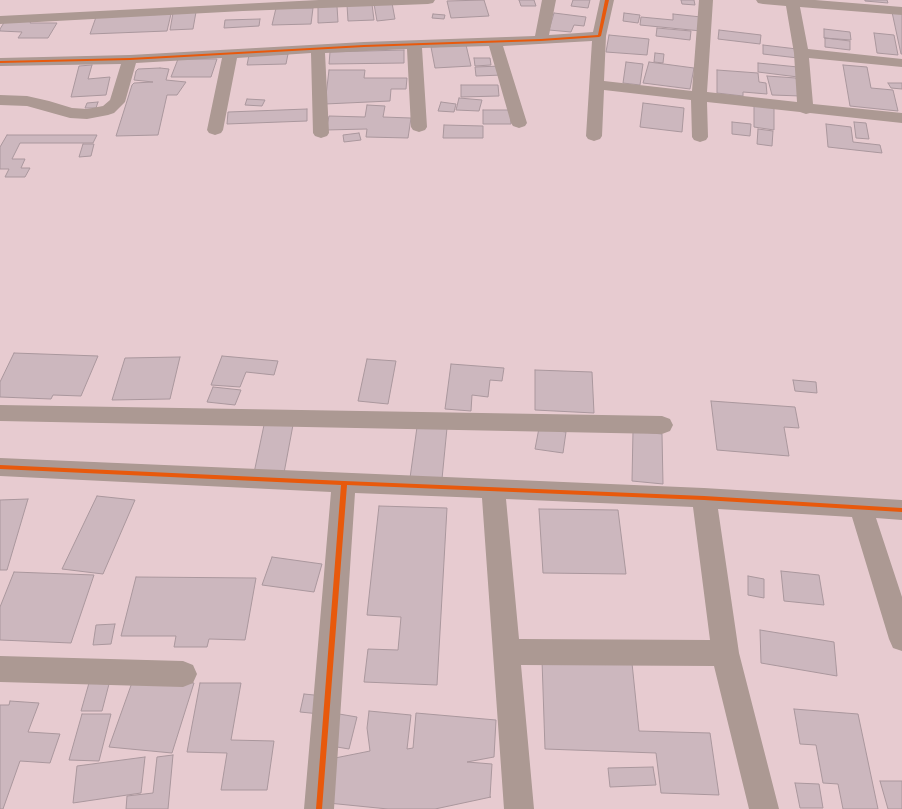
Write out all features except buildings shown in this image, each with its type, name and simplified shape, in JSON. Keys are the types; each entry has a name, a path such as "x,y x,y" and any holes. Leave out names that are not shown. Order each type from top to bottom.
{"street":[{"path":"0,20 243,7 428,0"},
{"path":"541,40 549,0"},
{"path":"594,136 599,36 607,0"},
{"path":"700,137 699,95 706,0"},
{"path":"763,0 792,1 902,11"},
{"path":"792,1 801,53 806,109"},
{"path":"0,62 130,59 599,36"},
{"path":"495,42 519,123"},
{"path":"414,44 419,127"},
{"path":"318,49 321,133"},
{"path":"215,130 230,53"},
{"path":"801,53 902,63"},
{"path":"0,100 27,101 43,104 70,113 87,114 108,110 117,102 130,59"},
{"path":"597,85 699,95 806,109 902,118"},
{"path":"0,413 662,425"},
{"path":"0,467 704,498 902,510"},
{"path":"319,809 344,482"},
{"path":"493,488 519,809"},
{"path":"704,498 725,653 764,809"},
{"path":"861,508 902,639"},
{"path":"507,652 725,653"},
{"path":"0,668 183,674"}],"cycle path":[{"path":"0,62 130,59 364,46 541,40 599,36 607,0"},
{"path":"0,467 344,483 319,809"},
{"path":"344,483 704,498 902,510"}]}
